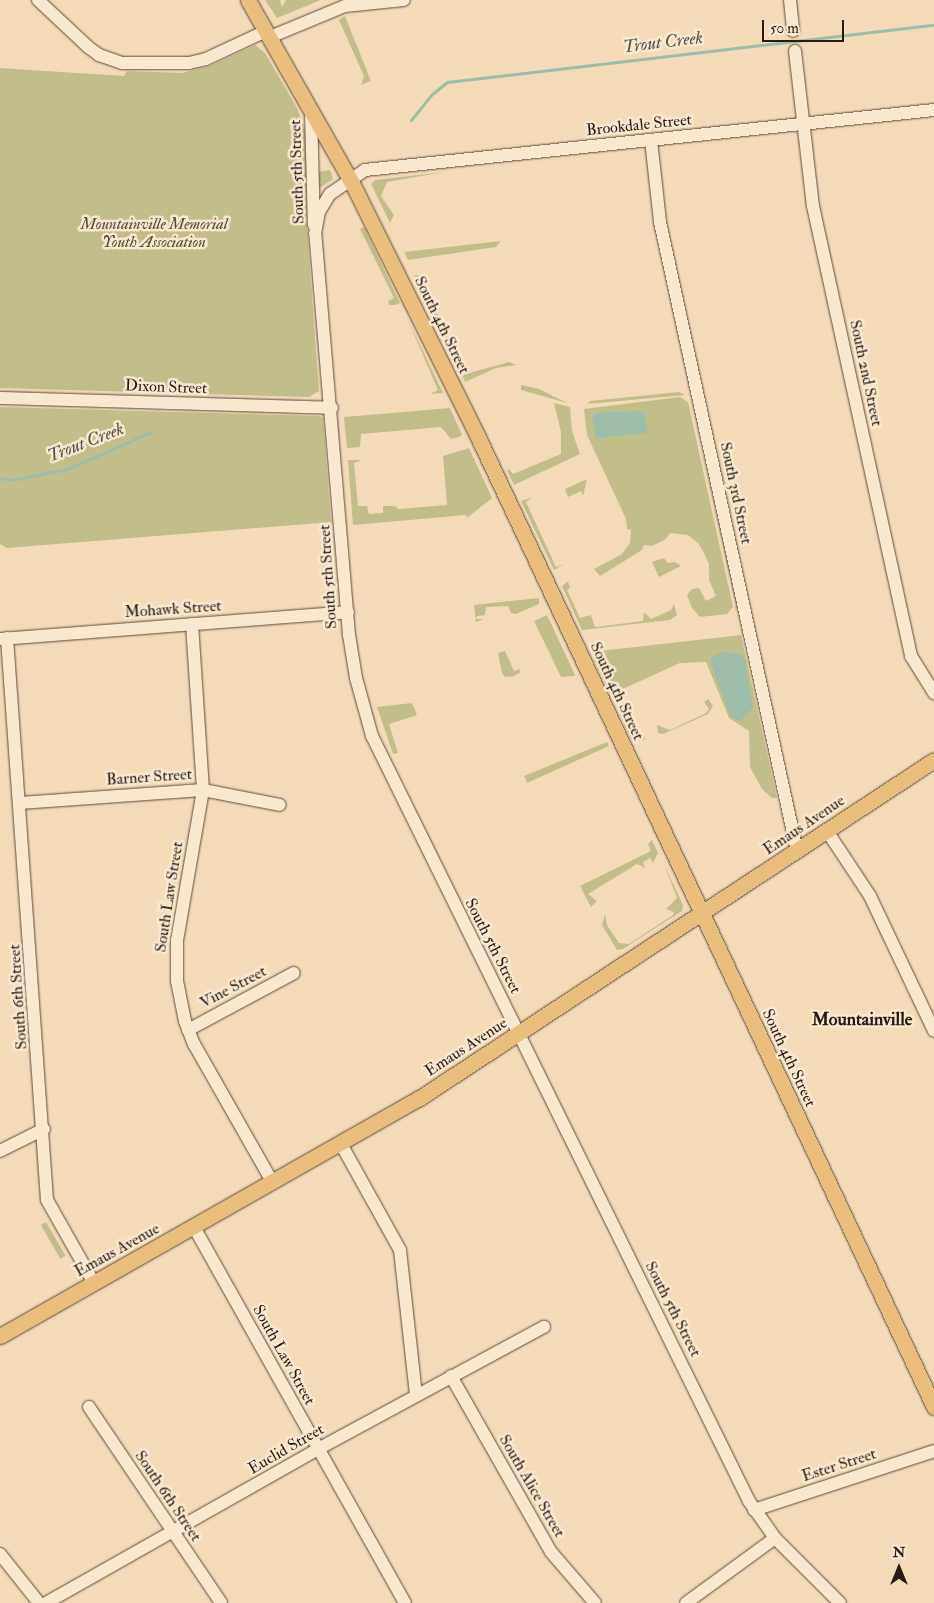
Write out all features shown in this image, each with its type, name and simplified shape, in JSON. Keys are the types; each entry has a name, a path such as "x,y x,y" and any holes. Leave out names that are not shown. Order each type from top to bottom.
{"main road":[{"name":"South 4th Street","path":"248,0 351,181 478,437 934,1407"},
{"name":"Emaus Avenue","path":"0,1336 418,1100 703,915 934,760"}],"street":[{"path":"38,0 88,47 109,60 122,63 189,64 345,6 404,0"},
{"path":"790,0 793,31"},
{"name":"South 2nd Street","path":"795,51 813,206 911,656 934,693"},
{"name":"South 5th Street","path":"311,108 312,212 332,408 348,612 354,669 372,736 754,1510 775,1538 840,1603"},
{"name":"Brookdale Street","path":"351,181 365,170 934,110"},
{"name":"South 3rd Street","path":"651,140 660,222 797,851"},
{"name":"South 5th Street","path":"315,234 323,204 330,194 351,181"},
{"name":"Dixon Street","path":"0,398 332,408"},
{"name":"Mohawk Street","path":"3,638 348,612"},
{"name":"South Law Street","path":"192,624 203,790 176,942 176,981 188,1030 274,1183"},
{"name":"South 6th Street","path":"3,638 20,803 44,1129 47,1200 94,1283"},
{"name":"Barner Street","path":"20,803 203,790 280,805"},
{"path":"827,831 870,896 934,1031"},
{"name":"Vine Street","path":"188,1030 294,973"},
{"path":"0,1151 44,1129"},
{"path":"341,1144 400,1250 416,1395"},
{"name":"South Law Street","path":"194,1227 404,1603"},
{"name":"Euclid Street","path":"46,1603 318,1449 544,1327"},
{"name":"South Alice Street","path":"451,1376 551,1552 595,1603"},
{"name":"South 6th Street","path":"89,1407 221,1603"},
{"name":"Ester Street","path":"754,1510 934,1451"},
{"path":"686,1603 775,1538"},
{"path":"0,1554 39,1603"}],"green space":[{"path":"265,0 280,0 282,7 286,0 321,0 277,18"},
{"path":"345,16 371,81 361,85 364,76 339,20"},
{"name":"Mountainville Memorial Youth Association","path":"255,45 265,53 297,108 306,133 307,228 319,391 309,397 0,388 0,68 124,76 127,71 182,73 210,66"},
{"path":"330,170 333,179 318,189 317,172"},
{"path":"444,172 387,182 381,196 394,215 390,223 371,184 375,180"},
{"path":"364,227 400,303 396,305 389,305 388,301 394,298 360,229"},
{"path":"501,241 496,247 408,260 404,252"},
{"path":"414,275 420,276 457,357 454,359"},
{"path":"407,318 443,393 430,394 438,390"},
{"path":"509,362 516,365 496,368 465,382 462,375"},
{"path":"521,385 539,389 567,403 521,390"},
{"path":"679,392 685,395 587,404 590,401"},
{"path":"689,395 737,606 735,612 736,604"},
{"path":"680,397 688,402 733,607 727,614 700,617 692,608 687,595 692,589 699,588 706,601 716,596 709,580 709,564 704,553 698,543 688,535 670,533 666,539 652,546 644,545 642,550 600,576 594,569 622,554 630,543 631,530 627,529 626,519 587,435 584,409"},
{"path":"554,403 570,407 572,431 580,454 514,485 507,470 509,469 513,474 561,454 561,432"},
{"path":"0,407 320,416 323,418 331,522 7,548 0,544"},
{"path":"450,408 462,435 459,437 451,439 441,427 361,434 360,447 347,448 344,417"},
{"path":"469,448 492,498 467,518 466,515 353,525 348,460 362,460 354,463 358,506 367,506 369,514 383,513 383,506 395,506 398,509 447,505 443,456"},
{"path":"587,479 583,496 581,491 568,497 565,489"},
{"path":"533,497 526,502 556,567 564,564 554,570 521,501"},
{"path":"664,558 668,563 675,562 681,566 659,577 652,562"},
{"path":"568,581 570,588 567,590 580,618 591,615 595,627 643,621 644,612 651,619 671,610 674,604 677,615 670,620 582,630 562,586"},
{"path":"539,598 539,604 516,614 511,613 508,606 486,607 485,615 477,616 476,619 484,619 476,622 474,605"},
{"path":"547,615 575,675 573,676 561,677 534,621"},
{"path":"741,635 777,798 772,798 762,789 750,767 749,731 729,718 706,662 680,663 616,692 608,690 593,657 600,651"},
{"path":"505,651 514,671 519,669 521,672 514,676 505,677 502,673 498,653"},
{"path":"708,699 713,706 708,714 663,734 658,733 657,725 670,730 706,713 709,709 704,702"},
{"path":"412,703 417,715 389,724 398,753 393,754 377,707"},
{"path":"625,713 637,738 644,735 645,740 632,741 620,715"},
{"path":"607,742 609,746 527,783 524,776"},
{"path":"652,840 658,853 653,863 650,858 643,862 645,868 637,864 588,894 597,901 591,907 580,886 651,851 648,844"},
{"path":"664,864 683,905 682,911 623,949 617,950 602,925 605,914 607,925 619,943 629,944 673,915 674,912 666,909 677,898"},
{"path":"46,1222 66,1256 60,1259 41,1225"}],"shaded area":[{"path":"638,411 644,413 648,430 645,433 596,438 592,417 596,413"},
{"path":"723,652 741,654 745,660 753,708 740,721 731,718 710,661 713,656"}],"waterway":[{"name":"Trout Creek","path":"411,120 431,95 447,82 934,25"},
{"name":"Trout Creek","path":"0,478 12,480 67,469 151,432"}],"district":[{"name":"Mountainville","path":"862,1020"}]}
